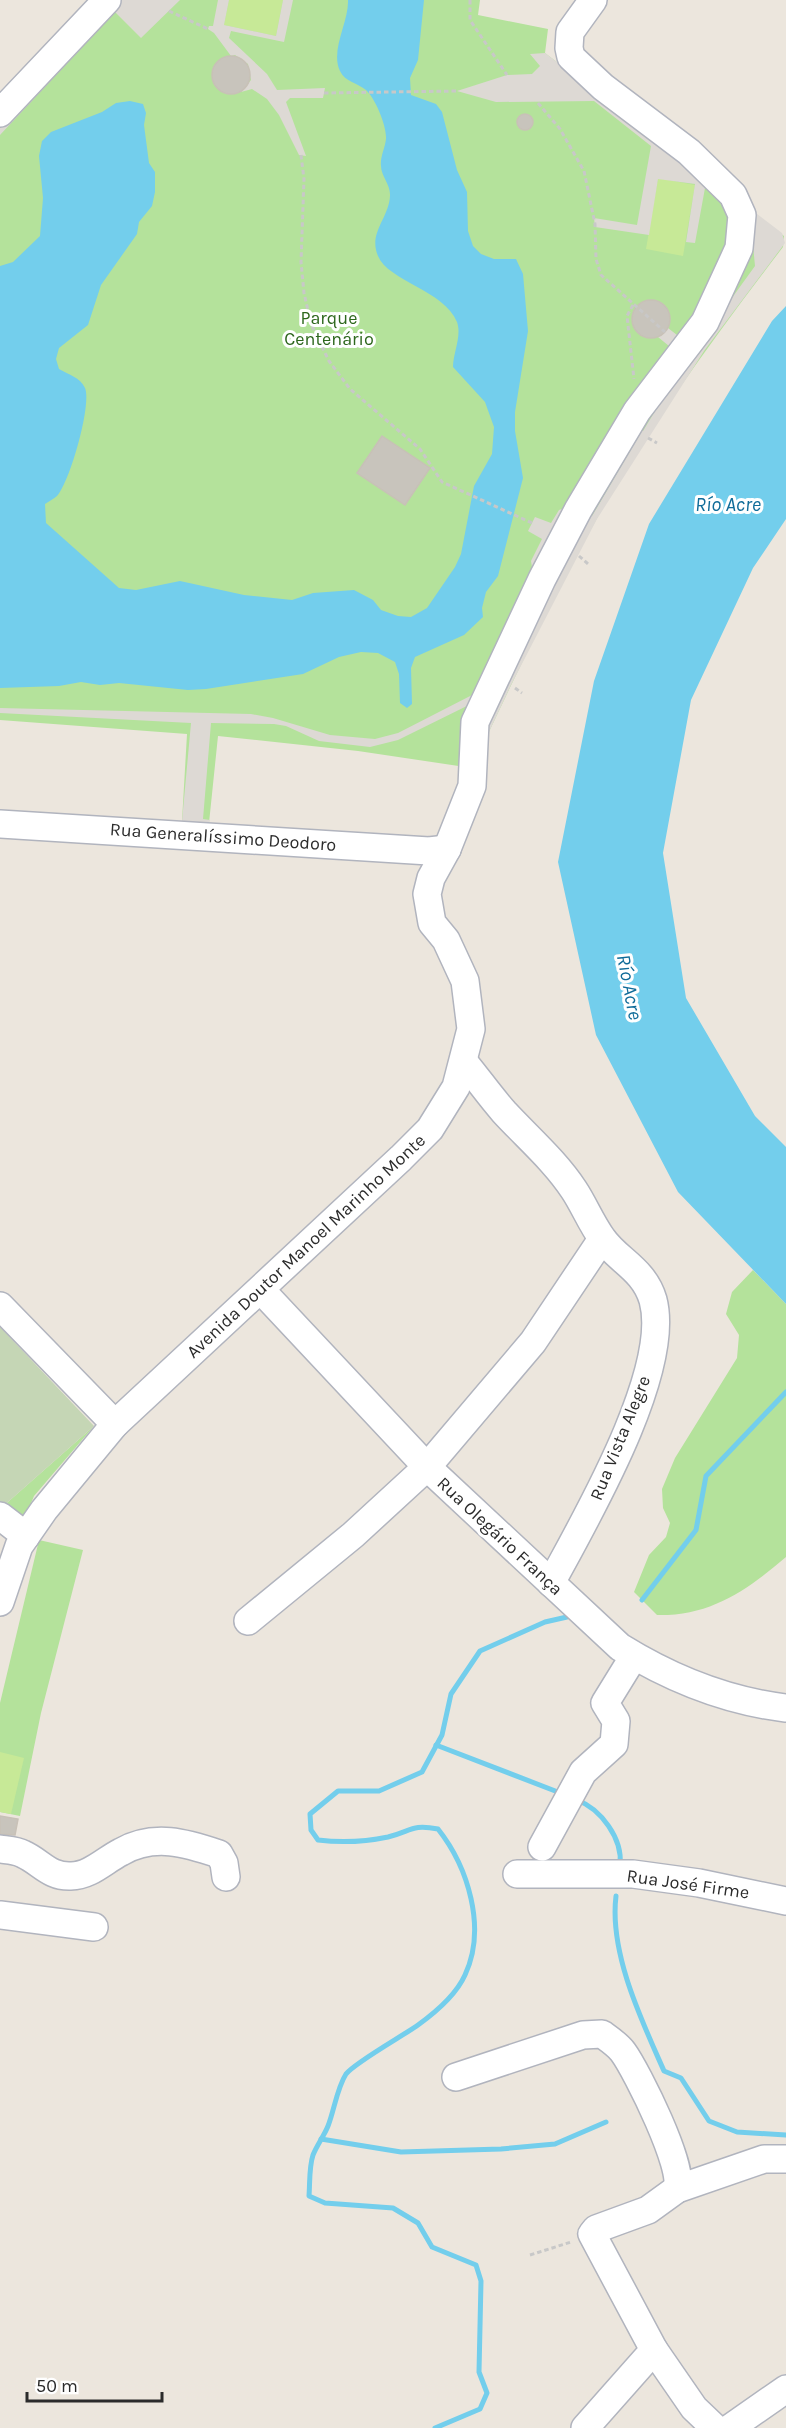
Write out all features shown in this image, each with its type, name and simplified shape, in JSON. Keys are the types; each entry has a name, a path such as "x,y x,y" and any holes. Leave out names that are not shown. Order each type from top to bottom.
{"street":[{"path":"0,113 107,0"},
{"path":"593,0 570,32 569,48 580,67 689,152 733,195 742,215 739,248 724,285 705,322 637,411"},
{"name":"Avenida Doutor Manoel Marinho Monte","path":"0,1602 19,1546 115,1424 261,1290 430,1129 456,1088 471,1029 465,981 446,940 432,923 427,894 431,878 447,849 472,786 475,722 542,579 578,510 637,411"},
{"name":"Rua Generalíssimo Deodoro","path":"0,824 192,834 429,851 447,849"},
{"name":"Rua Vista Alegre","path":"464,1062 503,1111 574,1190 602,1239 634,1267 653,1299 656,1332 648,1372 629,1425 606,1479 551,1583"},
{"path":"248,1621 353,1535 427,1467 533,1342 602,1239"},
{"name":"Rua Olegário França","path":"261,1290 427,1467 620,1647 652,1667 734,1698 786,1708"},
{"path":"0,1306 115,1424"},
{"path":"0,1516 26,1536"},
{"path":"542,1847 583,1772 614,1744 616,1721 605,1703 634,1656"},
{"path":"0,1849 25,1854 45,1871 63,1877 76,1876 92,1870 123,1850 149,1843 177,1840 219,1854 224,1863 226,1877"},
{"name":"Rua José Firme","path":"517,1874 633,1874 699,1883 786,1901"},
{"path":"0,1915 94,1927"},
{"path":"456,2077 591,2033 610,2039 623,2052 659,2120 680,2174 677,2189"},
{"path":"715,2428 694,2408 654,2350 592,2234 600,2226 648,2210 677,2189 764,2159 786,2159"},
{"path":"585,2428 654,2350"},
{"path":"730,2428 786,2389"}],"path":[{"path":"470,0 470,20 507,75"},
{"path":"169,11 208,29"},
{"path":"324,93 457,91"},
{"path":"538,103 560,129 584,171 595,224 596,259 601,275 665,332"},
{"path":"301,155 304,179 301,262 304,293 311,324 329,361 350,388 420,449 429,460 434,473 454,489 532,523"},
{"path":"633,305 627,316 637,411"},
{"path":"648,438 657,443"},
{"path":"577,555 588,564"},
{"path":"530,2255 592,2234"}],"green space":[{"name":"Parque Centenário","path":"118,0 480,0 478,15 548,29 545,53 784,236 783,247 685,380 617,484 547,612 472,768 358,751 218,736 209,823 182,821 187,734 0,720 0,124"},
{"path":"229,0 283,0 276,36 224,25"},
{"path":"658,178 695,185 683,256 646,249"},
{"path":"753,1270 786,1304 786,1557 757,1580 727,1599 694,1611 657,1615 634,1592 649,1555 666,1537 670,1523 663,1508 662,1489 675,1458 737,1358 739,1335 726,1314 732,1292"},
{"path":"0,1327 94,1426 0,1509"},
{"path":"94,1426 34,1496 24,1520 0,1509"},
{"path":"39,1540 83,1550 41,1713 20,1816 0,1812 0,1703"},
{"path":"0,1752 24,1758 11,1814 0,1812"}],"shaded area":[{"path":"118,0 180,0 141,38 115,12 0,135 0,124"},
{"path":"218,0 229,0 224,25 276,36 283,0 293,0 284,42 231,31 229,38 267,74 277,90 325,88 323,98 290,98 286,102 306,156 299,155 279,115 267,99 252,89 241,92 251,80 248,64 235,55 231,56 214,33 208,29 209,26 213,26"},
{"path":"545,53 782,233 785,243 704,351 597,519 511,685 472,768 483,698 398,740 370,747 319,741 286,726 274,724 211,723 203,819 210,820 209,823 182,821 191,723 0,713 0,708 251,714 330,735 375,739 398,733 476,693 533,573 531,561 542,539 528,531 535,517 551,523 559,510 570,506 592,516 639,436 639,429 643,431 686,360 658,337 668,328 695,349 755,266 752,234 747,219 705,188 695,243 686,242 695,184 658,179 649,235 595,227 594,218 637,225 651,146 594,101 496,102 457,91 507,75 532,74 540,66 530,54"}],"water":[{"path":"348,0 424,0 418,60 410,78 411,95 436,104 442,112 457,170 467,192 468,231 473,246 481,254 494,259 516,259 523,274 528,331 515,412 515,431 523,478 498,576 486,592 482,608 483,617 464,635 415,657 411,668 412,704 407,708 400,703 399,674 395,662 378,653 361,652 339,657 303,674 206,689 188,690 119,683 100,685 81,682 59,686 0,688 0,266 13,262 40,236 43,198 39,156 42,141 51,132 102,112 116,103 130,101 143,104 146,113 144,125 149,163 155,172 155,192 152,206 139,222 137,234 101,285 88,325 59,348 56,359 59,369 83,384 86,397 83,426 68,475 57,496 45,504 46,523 119,588 136,590 180,581 244,595 292,600 313,593 354,590 373,600 381,610 398,616 411,617 427,608 455,567 461,554 474,486 492,454 494,427 485,402 453,367 458,327 450,311 441,302 393,272 378,256 377,233 390,196 381,166 386,133 373,99 366,90 345,78 340,71 338,45 348,9"},
{"name":"Río Acre","path":"786,306 786,519 753,568 691,700 663,853 686,998 755,1116 786,1147 786,1304 678,1192 596,1035 558,862 594,681 649,524 772,321"}],"building":[{"path":"231,56 245,61 250,75 245,89 231,94 217,89 212,75 217,61"},
{"path":"525,114 531,116 533,122 531,128 525,130 519,128 517,122 519,116"},
{"path":"651,300 665,305 670,319 665,333 651,338 637,333 632,319 637,305"},
{"path":"382,436 430,468 405,505 357,473"},
{"path":"0,1816 18,1819 15,1835 0,1834"}],"waterway":[{"path":"642,1600 696,1530 706,1476 786,1392"},
{"path":"435,2428 480,2409 487,2393 479,2372 481,2281 476,2265 432,2247 418,2223 393,2208 325,2203 309,2196 310,2175 313,2155 328,2126 346,2074 432,2015 445,2003 461,1982 471,1957 474,1938 471,1899 458,1861 438,1829 417,1828 388,1837 362,1841 318,1840 311,1830 310,1814 338,1791 379,1791 422,1772 442,1735 451,1694 480,1651 545,1622 567,1617"},
{"path":"436,1745 563,1794"},
{"path":"577,1800 594,1810 609,1826 618,1845 620,1865"},
{"path":"616,1896 615,1918 622,1963 637,2009 664,2071 681,2078 709,2121 737,2132 786,2135"},
{"path":"321,2139 401,2152 501,2149 555,2144 606,2122"}]}
